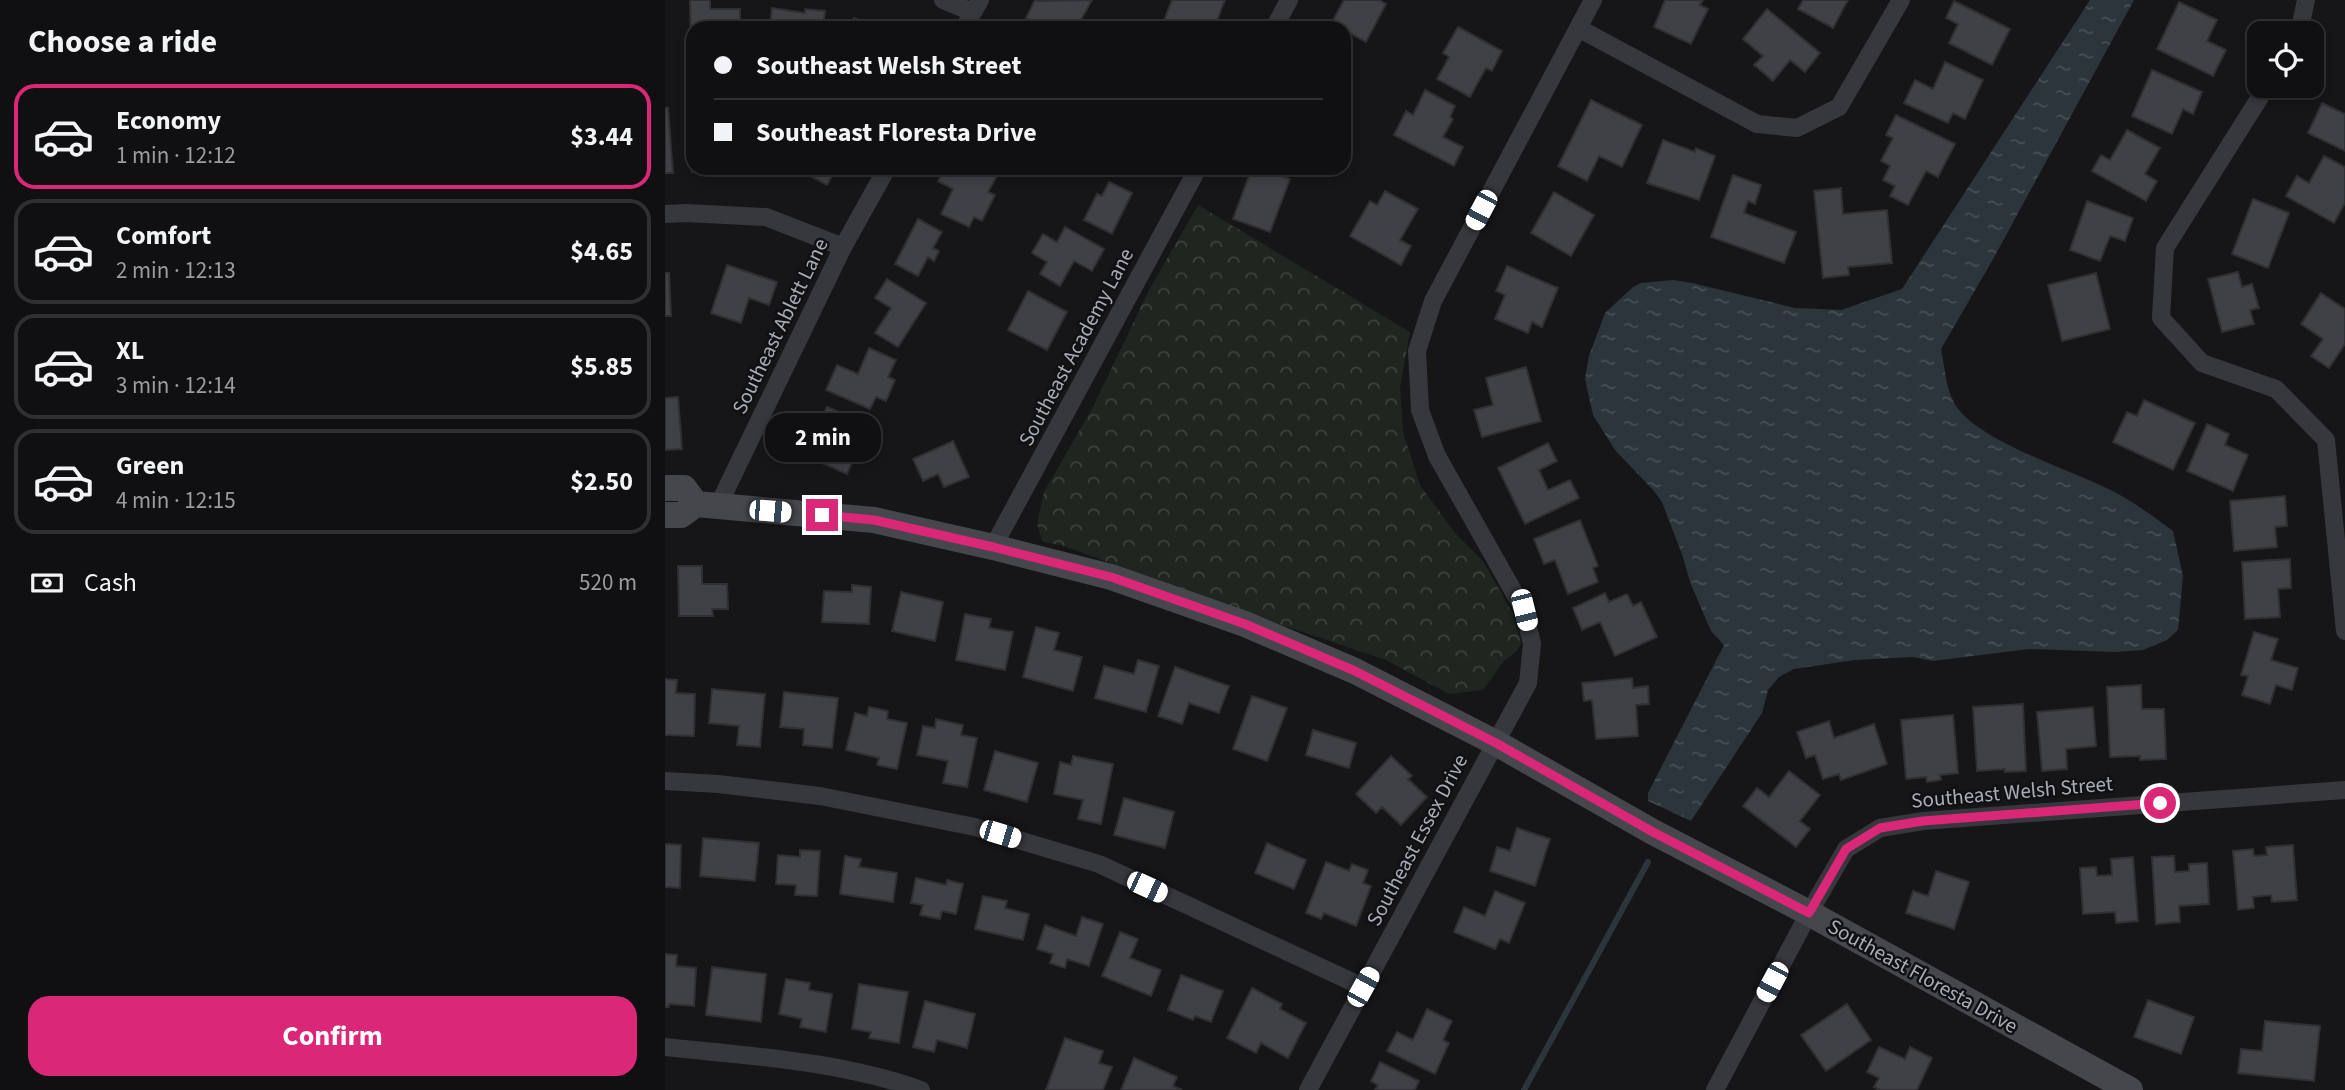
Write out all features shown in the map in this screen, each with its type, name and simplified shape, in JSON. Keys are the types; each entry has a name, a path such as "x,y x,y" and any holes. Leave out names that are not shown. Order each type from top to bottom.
{"street":[{"path":"943,0 972,13"},
{"path":"1278,21 1289,0"},
{"name":"Southeast Essex Drive","path":"1308,1090 1528,683 1532,643 1524,610 1437,456 1420,410 1417,351 1433,301 1593,0"},
{"path":"1578,28 1757,124 1797,128 1839,107 1901,0"},
{"path":"2302,21 2307,0"},
{"path":"2259,98 2165,248 2161,318 2202,363 2276,389 2326,440 2345,631"},
{"name":"Southeast Ablett Lane","path":"707,505 883,175"},
{"name":"Southeast Academy Lane","path":"993,547 1194,175"},
{"path":"665,214 767,217 843,247"},
{"name":"Southeast Floresta Drive","path":"665,488 684,488 707,505"},
{"name":"Southeast Floresta Drive","path":"665,515 681,515 707,505 874,520 1111,577 1245,624 1355,671 1496,743 1653,832 1809,913 2130,1090"},
{"path":"665,781 718,784 820,796 975,827 1098,864 1363,987"},
{"name":"Southeast Welsh Street","path":"1716,1090 1809,913 1846,849 1880,828 1923,821 2345,790"},
{"path":"665,1047 792,1061 886,1077 921,1090"}],"green space":[{"path":"1198,205 1410,332 1400,387 1403,432 1420,485 1455,533 1483,561 1513,614 1521,643 1483,690 1449,694 1386,660 1261,618 1061,545 1043,542 1037,524 1044,492 1093,407 1149,290"}],"water":[{"path":"2090,0 2134,0 1941,349 1951,396 1959,410 1971,422 2025,453 2120,495 2173,531 2183,576 2178,630 2167,640 2143,650 2115,652 2029,649 1933,661 1913,657 1855,660 1794,669 1779,677 1768,690 1762,713 1691,821 1648,801 1648,793 1724,645 1711,631 1690,582 1662,502 1615,450 1593,415 1585,379 1589,356 1605,313 1641,283 1673,280 1795,308 1841,310 1902,289"}],"building":[{"path":"690,0 710,0 710,9 740,9 740,21 690,21"},
{"path":"1035,0 1092,0 1080,21 1031,21 1026,18"},
{"path":"1172,0 1225,0 1217,21 1164,21"},
{"path":"1344,0 1379,0 1386,4 1366,42 1351,34 1351,21 1333,21"},
{"path":"1665,0 1703,0 1700,5 1708,9 1691,44 1654,27"},
{"path":"1803,0 1848,0 1833,28 1798,9"},
{"path":"1954,1 2010,29 1992,65 1949,43 1958,24 1946,18"},
{"path":"2179,2 2217,20 2207,41 2226,50 2213,76 2157,49"},
{"path":"772,8 805,13 805,9 825,11 824,21 771,21"},
{"path":"1767,9 1820,53 1805,72 1790,60 1773,81 1754,65 1763,56 1743,39"},
{"path":"1458,27 1502,51 1492,71 1486,68 1470,97 1437,79 1449,57 1443,53"},
{"path":"1945,62 1983,80 1965,119 1953,113 1948,123 1904,103 1915,80 1933,89"},
{"path":"2152,70 2202,92 2193,114 2183,109 2172,134 2132,116"},
{"path":"1425,90 1455,106 1450,117 1453,119 1443,137 1463,147 1454,166 1394,135 1406,111 1413,115"},
{"path":"1591,100 1642,125 1622,167 1599,156 1587,181 1558,166"},
{"path":"2322,103 2345,114 2345,151 2308,133"},
{"path":"665,108 668,108 673,173 665,173"},
{"path":"1896,115 1955,144 1938,177 1926,171 1908,205 1890,196 1895,186 1883,180 1890,166 1881,161 1893,138 1886,135"},
{"path":"2127,130 2160,148 2145,174 2157,181 2146,201 2092,171 2101,155 2110,160"},
{"path":"1663,140 1715,156 1699,200 1647,183"},
{"path":"2324,156 2345,167 2345,203 2334,223 2286,196 2297,176 2309,183"},
{"path":"808,175 832,175 827,185"},
{"path":"941,175 997,176 988,192 995,195 982,221 974,217 969,227 941,214 953,189 938,181"},
{"path":"1249,175 1279,175 1290,179 1270,232 1233,219"},
{"path":"1733,175 1761,185 1755,204 1748,201 1744,213 1796,232 1784,263 1711,237"},
{"path":"1109,182 1132,193 1112,234 1084,220 1097,194 1102,196"},
{"path":"1841,188 1843,214 1887,210 1892,263 1848,267 1849,275 1823,278 1814,191"},
{"path":"1385,191 1418,209 1400,240 1411,246 1401,265 1350,236 1370,201 1377,205"},
{"path":"1554,192 1594,215 1571,256 1531,233"},
{"path":"2253,199 2289,213 2268,268 2232,254"},
{"path":"2087,201 2133,218 2125,241 2110,236 2100,261 2070,250"},
{"path":"918,219 942,232 933,248 939,251 934,261 928,257 918,276 895,264"},
{"path":"1065,227 1104,249 1092,271 1074,261 1060,286 1040,274 1047,262 1032,253 1043,234 1057,242"},
{"path":"727,265 777,282 769,305 749,298 741,323 711,313"},
{"path":"1507,266 1558,288 1542,327 1532,322 1528,333 1495,319 1505,295 1496,291"},
{"path":"2238,272 2242,287 2252,284 2259,308 2250,310 2254,324 2222,332 2208,279"},
{"path":"665,273 669,273 671,316 665,316"},
{"path":"2096,273 2110,329 2062,341 2048,285"},
{"path":"887,279 926,303 898,347 875,333 891,308 875,298"},
{"path":"1028,291 1067,312 1047,350 1008,330"},
{"path":"2321,293 2345,309 2345,344 2329,368 2311,356 2323,339 2301,324"},
{"path":"869,348 896,360 888,377 895,380 886,401 876,397 870,409 826,390 837,365 858,374"},
{"path":"1526,367 1541,421 1482,437 1474,410 1493,405 1486,378"},
{"path":"678,397 682,449 665,450 665,398"},
{"path":"2144,400 2195,423 2173,470 2113,442 2127,412 2137,416"},
{"path":"827,407 860,421 853,438 861,442 847,474 797,452 806,433 814,436"},
{"path":"2207,424 2229,434 2225,445 2248,455 2233,491 2187,471"},
{"path":"953,441 969,477 944,487 938,474 923,481 913,459"},
{"path":"1548,443 1557,461 1539,470 1548,490 1570,480 1579,498 1525,524 1498,468"},
{"path":"2285,496 2287,526 2275,527 2277,547 2234,551 2230,501"},
{"path":"1580,520 1598,566 1593,568 1598,582 1568,594 1555,560 1544,564 1534,539"},
{"path":"2290,559 2291,588 2278,589 2280,617 2245,619 2242,562"},
{"path":"678,566 702,566 702,584 727,584 728,609 712,609 713,616 679,616"},
{"path":"852,585 871,587 869,624 822,622 824,591 852,592"},
{"path":"901,592 943,602 935,641 892,631"},
{"path":"1605,593 1609,602 1627,594 1633,606 1641,602 1657,637 1615,656 1600,622 1582,630 1573,608"},
{"path":"965,614 991,619 989,628 1013,632 1005,670 956,660"},
{"path":"1036,627 1059,633 1054,650 1082,657 1073,691 1023,677"},
{"path":"2254,632 2278,639 2271,660 2298,668 2292,690 2276,685 2270,704 2242,695 2248,676 2241,675"},
{"path":"1138,660 1159,666 1146,712 1095,698 1104,666 1134,674"},
{"path":"1175,667 1229,686 1219,713 1189,703 1182,724 1158,716"},
{"path":"1632,678 1633,688 1648,686 1649,704 1636,705 1638,736 1596,739 1592,700 1584,701 1582,683"},
{"path":"665,679 677,680 676,693 695,694 694,736 665,735"},
{"path":"2141,685 2142,709 2164,709 2166,759 2110,757 2107,687"},
{"path":"712,689 765,694 760,747 737,745 739,726 709,723"},
{"path":"784,692 838,698 832,748 803,745 804,729 780,727"},
{"path":"1252,696 1287,708 1267,761 1233,749"},
{"path":"2023,704 2026,771 1977,771 1973,707"},
{"path":"869,707 888,711 887,719 907,723 897,769 877,765 879,758 846,750 855,713 867,716"},
{"path":"2093,707 2096,746 2066,749 2067,769 2042,771 2037,712"},
{"path":"1953,715 1958,773 1940,775 1941,780 1927,782 1926,777 1906,779 1901,720"},
{"path":"936,719 963,725 961,735 977,738 967,787 943,783 948,761 917,755 923,726 935,728"},
{"path":"1829,721 1834,738 1874,724 1887,764 1841,780 1839,774 1823,779 1815,755 1806,758 1797,732"},
{"path":"1313,730 1356,743 1349,768 1306,755"},
{"path":"995,751 1038,763 1027,802 984,790"},
{"path":"1073,756 1113,764 1101,824 1078,819 1083,800 1054,794 1060,762 1071,765"},
{"path":"1391,756 1412,776 1408,779 1427,797 1401,825 1382,807 1376,813 1356,794"},
{"path":"1789,771 1820,795 1800,821 1810,829 1796,847 1743,806 1757,788 1769,797"},
{"path":"1124,798 1174,812 1165,848 1114,835"},
{"path":"1517,828 1550,839 1535,886 1490,871 1497,847 1510,851"},
{"path":"703,838 759,843 755,881 700,876"},
{"path":"1267,843 1306,860 1294,889 1255,873"},
{"path":"665,844 681,845 680,888 665,887"},
{"path":"2293,845 2297,900 2272,902 2271,895 2253,897 2254,908 2238,910 2233,851 2253,849 2254,856 2267,855 2266,847"},
{"path":"800,850 820,851 817,896 795,895 796,885 776,884 778,855 800,857"},
{"path":"845,856 861,859 859,867 897,873 893,902 840,894"},
{"path":"2174,856 2175,872 2189,871 2189,864 2207,863 2209,904 2179,906 2180,922 2156,924 2152,857"},
{"path":"2133,857 2138,921 2116,923 2115,912 2083,914 2080,868 2096,867 2097,876 2112,875 2111,859"},
{"path":"1326,862 1349,871 1352,864 1368,870 1363,883 1371,886 1356,926 1324,913 1321,919 1306,913"},
{"path":"1936,871 1969,882 1954,929 1906,913 1913,891 1928,896"},
{"path":"916,878 946,885 947,880 963,884 956,914 942,911 940,919 920,915 923,905 911,903"},
{"path":"1495,891 1525,903 1509,943 1500,939 1495,949 1454,932 1464,907 1485,916"},
{"path":"983,896 1007,901 1005,908 1029,914 1023,940 975,929"},
{"path":"1082,917 1103,924 1089,966 1067,959 1065,968 1050,963 1053,954 1037,949 1045,925 1076,936"},
{"path":"1120,932 1138,939 1130,958 1161,970 1151,996 1102,976"},
{"path":"665,954 677,955 676,966 696,968 694,1006 669,1004 669,1007 665,1007"},
{"path":"712,967 766,974 761,1022 706,1015"},
{"path":"1181,975 1223,991 1211,1022 1195,1016 1193,1020 1168,1010"},
{"path":"786,979 810,983 809,990 832,994 826,1032 800,1027 802,1019 779,1014"},
{"path":"859,984 908,992 899,1043 869,1038 871,1032 852,1029"},
{"path":"1252,988 1282,1004 1280,1009 1306,1023 1288,1058 1261,1043 1256,1053 1227,1038"},
{"path":"2148,1000 2194,1017 2181,1054 2134,1037"},
{"path":"925,1001 975,1014 967,1048 937,1040 934,1052 913,1047"},
{"path":"1847,1004 1871,1040 1826,1071 1801,1035"},
{"path":"1427,1009 1452,1021 1443,1040 1449,1043 1435,1074 1387,1051 1397,1032 1413,1040"},
{"path":"2265,1021 2320,1026 2314,1081 2238,1073 2241,1049 2262,1051"},
{"path":"1065,1038 1103,1051 1099,1063 1112,1067 1103,1090 1046,1090"},
{"path":"1879,1047 1905,1059 1910,1047 1932,1058 1917,1090 1880,1090 1874,1087 1879,1078 1867,1072"},
{"path":"1134,1058 1177,1077 1173,1086 1182,1090 1121,1090"},
{"path":"1380,1062 1419,1081 1415,1090 1375,1090 1378,1085 1371,1081"}],"waterway":[{"path":"1524,1090 1648,862"}],"route":[{"path":"822,515 874,520 1111,577 1245,624 1355,671 1496,743 1653,832 1809,913 1846,849 1880,828 1923,821 2160,803"}]}
